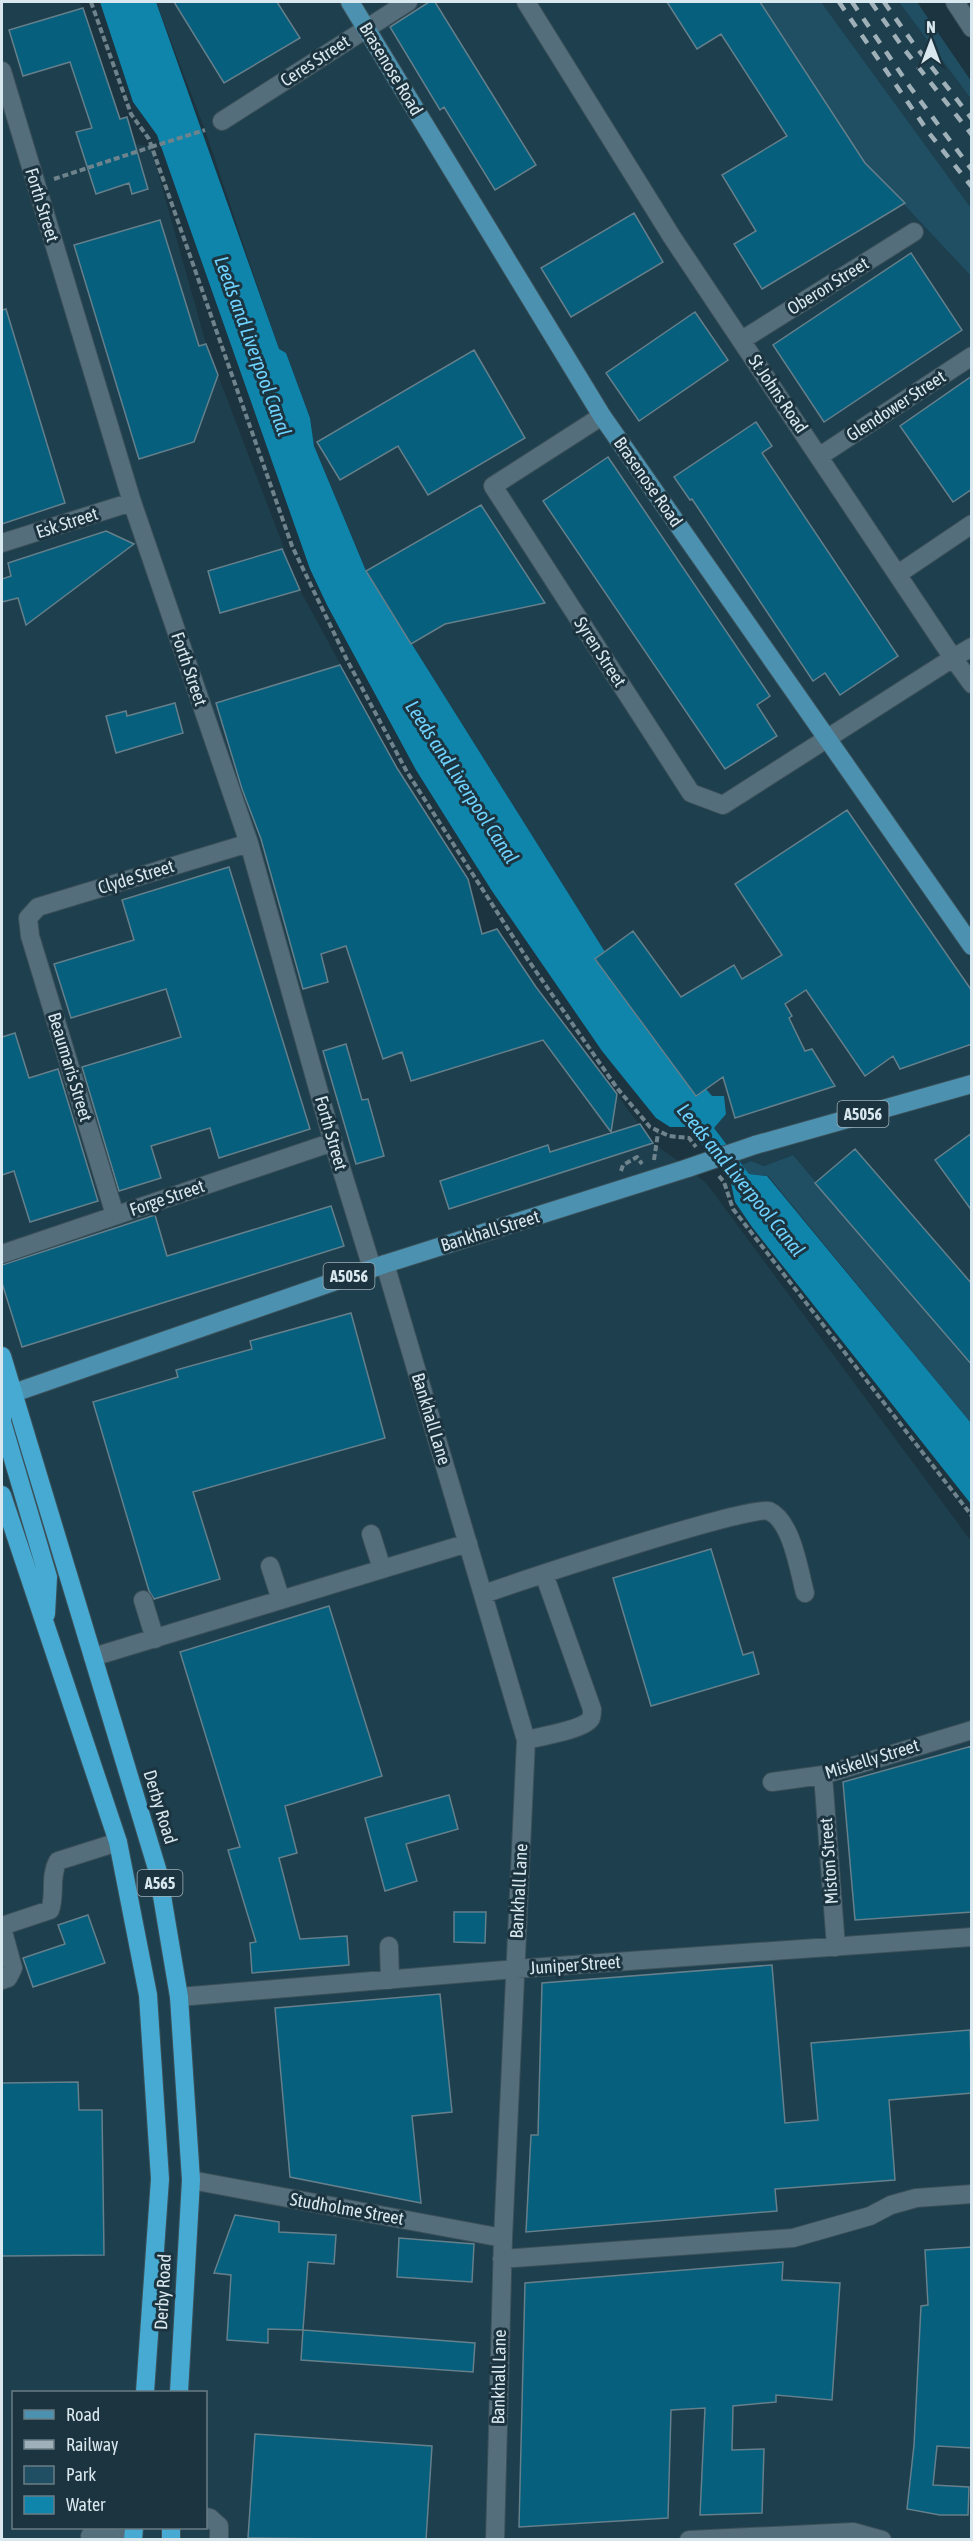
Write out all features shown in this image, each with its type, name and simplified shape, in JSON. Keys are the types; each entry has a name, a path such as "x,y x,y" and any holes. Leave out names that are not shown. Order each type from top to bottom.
{"highway":[{"name":"Derby Road","path":"2,1356 7,1395 93,1657 158,1872 179,1997 191,2180 179,2391"},
{"path":"7,1395 2,1407 2,1422 48,1577 45,1625"},
{"name":"Derby Road","path":"2,1495 118,1842 148,1995 160,2179 145,2391"}],"main road":[{"name":"Brasenose Road","path":"350,2 602,416 972,946"},
{"name":"Bankhall Street","path":"7,1395 378,1266 755,1145 972,1084"}],"street":[{"name":"Ceres Street","path":"222,121 408,2"},
{"name":"St Johns Road","path":"526,2 672,237 972,684"},
{"path":"955,2 972,28"},
{"name":"Forth Street","path":"2,71 7,112 36,185 132,502 249,843 333,1142 378,1266"},
{"name":"Oberon Street","path":"741,340 914,232"},
{"name":"Glendower Street","path":"820,456 972,356"},
{"name":"Syren Street","path":"602,416 493,486 691,793 723,806 828,740"},
{"name":"Esk Street","path":"2,543 132,502"},
{"path":"898,574 972,524"},
{"path":"828,740 972,647"},
{"name":"Clyde Street","path":"28,918 38,907 249,843"},
{"name":"Beaumaris Street","path":"28,918 30,936 115,1215"},
{"name":"Forge Street","path":"2,1254 333,1142"},
{"name":"Bankhall Lane","path":"378,1266 484,1594 526,1740 502,2238 495,2540"},
{"path":"484,1594 719,1520 764,1510 774,1515 792,1541 805,1593"},
{"path":"371,1534 382,1569"},
{"path":"93,1657 468,1543"},
{"path":"270,1566 281,1600"},
{"path":"526,1740 570,1730 590,1722 592,1717 592,1709 544,1574"},
{"path":"143,1600 155,1639"},
{"name":"Miskelly Street","path":"772,1782 823,1775 972,1730"},
{"name":"Miston Street","path":"823,1775 836,1947"},
{"path":"2,1980 8,1978 13,1968 2,1927 50,1910 54,1900 53,1871 58,1861 118,1842"},
{"name":"Juniper Street","path":"179,1997 515,1969 972,1937"},
{"path":"389,1946 390,1980"},
{"name":"Studholme Street","path":"191,2180 502,2238"},
{"path":"502,2259 761,2241 814,2233 870,2216 891,2205 916,2198 972,2194"},
{"path":"207,2517 219,2526 219,2540"},
{"path":"689,2540 853,2532 882,2540"},
{"path":"90,2536 132,2540"}],"path":[{"path":"91,2 131,114 149,139 292,546 347,660 407,772 526,957 616,1088 650,1127 669,1136 689,1138 703,1156"},
{"path":"36,185 205,130"},
{"path":"717,1173 724,1182 733,1209 972,1516"}],"shaded area":[{"path":"2,2 80,2 119,118 127,117 136,144 151,147 206,344 300,590 397,768 468,879 482,933 497,929 536,987 653,1143 707,1184 971,1541 971,2539 2,2539 2,1397 13,1393 2,1356"},
{"path":"156,2 760,2 865,163 971,276 971,1365 793,1155 764,1166 751,1161 742,1165 714,1128 726,1114 724,1096 696,1096 595,959 604,951 366,571 314,446 310,418 286,353 279,350 205,130"},
{"path":"821,2 899,2 971,99 971,208"}],"green space":[{"path":"760,2 821,2 971,208 971,276 865,163"},
{"path":"899,2 917,2 971,81 971,99"},
{"path":"793,1155 971,1365 971,1423 768,1176 749,1174 742,1165 751,1161 764,1166"}],"water":[{"name":"Leeds and Liverpool Canal","path":"100,2 156,2 279,349 286,353 310,418 314,446 366,571 605,952 595,959 696,1096 706,1089 712,1096 724,1096 726,1114 714,1128 749,1174 767,1176 971,1423 971,1504 752,1227 735,1202 730,1179 688,1127 670,1127 656,1118 602,1051 492,891 416,770 310,569 157,135 133,102"}],"building":[{"path":"174,2 277,2 300,38 224,83"},
{"path":"429,2 435,2 536,165 495,190 444,107 440,110 390,27"},
{"path":"667,2 760,2 865,163 905,203 762,289 734,244 756,231 722,175 787,136 721,34 697,49"},
{"path":"83,8 120,119 127,117 148,189 132,194 129,183 96,194 76,132 92,128 70,62 23,76 9,30"},
{"path":"634,213 663,262 571,317 541,268"},
{"path":"160,220 199,346 206,344 218,375 194,442 139,459 74,245"},
{"path":"911,253 962,330 824,422 773,345"},
{"path":"6,309 65,503 2,524 2,310"},
{"path":"695,312 728,360 639,421 606,373"},
{"path":"474,350 525,438 428,495 398,446 340,480 317,442"},
{"path":"972,376 972,489 953,502 900,426"},
{"path":"756,422 772,446 762,453 898,656 840,695 825,673 813,681 692,499 690,500 674,477"},
{"path":"608,457 770,696 757,705 777,736 725,769 543,501"},
{"path":"481,505 545,603 445,624 411,644 366,571"},
{"path":"106,531 134,544 26,625 18,598 2,602 2,579 11,576 8,563"},
{"path":"282,549 300,590 220,613 208,571"},
{"path":"340,665 397,768 468,879 482,934 497,929 536,987 617,1094 611,1132 543,1040 411,1081 402,1052 383,1059 346,946 321,954 328,982 303,989 261,839 242,789 216,703"},
{"path":"175,703 183,733 116,753 106,716 126,711 127,716"},
{"path":"847,810 972,991 972,1044 900,1069 893,1056 865,1076 806,990 785,1004 792,1016 789,1018 805,1051 812,1049 835,1086 735,1118 723,1077 696,1096 595,959 633,931 681,997 734,965 742,979 782,955 735,884"},
{"path":"229,867 310,1129 219,1158 210,1128 151,1146 161,1178 119,1191 82,1067 181,1037 166,989 71,1018 54,964 134,940 122,900"},
{"path":"15,1033 29,1078 58,1069 98,1201 30,1222 14,1171 2,1175 2,1037"},
{"path":"346,1044 362,1100 368,1099 384,1156 356,1164 323,1051"},
{"path":"640,1124 653,1143 449,1209 440,1181 548,1145 550,1152"},
{"path":"972,1133 972,1211 935,1160"},
{"path":"855,1149 972,1284 972,1365 815,1183"},
{"path":"331,1206 344,1246 22,1347 2,1283 2,1265 155,1215 167,1256"},
{"path":"351,1313 385,1438 193,1492 220,1579 154,1599 149,1591 93,1402 178,1377 176,1370 252,1349 250,1341"},
{"path":"711,1549 743,1655 753,1652 759,1674 651,1706 613,1578"},
{"path":"329,1606 382,1776 285,1806 297,1853 279,1858 300,1939 347,1936 349,1965 252,1973 250,1943 256,1942 228,1850 240,1847 180,1652"},
{"path":"972,1746 972,1912 855,1920 843,1782"},
{"path":"449,1795 458,1829 406,1844 417,1881 385,1891 365,1818"},
{"path":"454,1912 486,1912 485,1943 454,1942"},
{"path":"88,1915 105,1963 33,1987 23,1958 65,1944 58,1925"},
{"path":"772,1965 785,2123 818,2120 811,2043 970,2030 972,2093 889,2100 895,2180 775,2189 777,2211 526,2232 531,2135 538,2135 542,1983"},
{"path":"440,1994 452,2112 412,2116 421,2203 290,2177 275,2008"},
{"path":"78,2082 79,2110 102,2110 104,2255 2,2256 2,2083"},
{"path":"235,2215 279,2222 279,2232 336,2235 334,2264 308,2262 303,2330 268,2329 268,2343 227,2340 231,2275 214,2273"},
{"path":"399,2238 474,2244 472,2282 397,2277"},
{"path":"972,2247 972,2448 937,2446 933,2485 969,2487 968,2515 940,2515 907,2509 914,2445 921,2306 928,2305 925,2250"},
{"path":"783,2262 782,2280 840,2283 832,2400 776,2395 776,2402 733,2406 732,2450 764,2449 762,2513 700,2515 705,2408 671,2410 668,2518 519,2527 525,2283"},
{"path":"303,2330 475,2343 473,2372 301,2360"},
{"path":"255,2434 432,2446 426,2540 248,2538"}],"railway":[{"path":"839,2 929,133 972,187"},
{"path":"852,2 910,87 972,170"},
{"path":"871,2 904,49 972,135"},
{"path":"884,2 972,119"}]}
